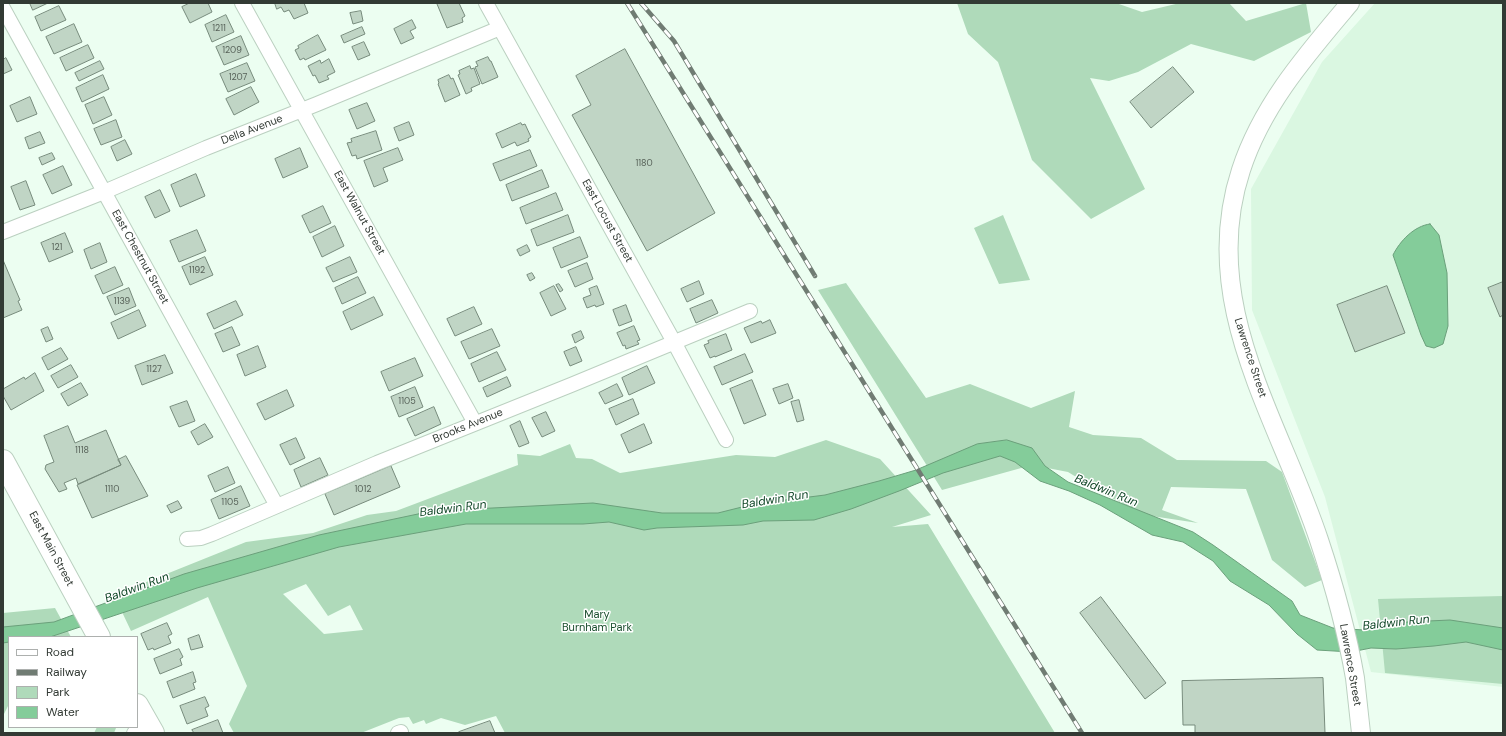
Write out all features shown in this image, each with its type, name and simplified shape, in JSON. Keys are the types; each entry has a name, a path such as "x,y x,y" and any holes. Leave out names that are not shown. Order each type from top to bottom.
{"main road":[{"name":"East Main Street","path":"3,461 98,636"}],"street":[{"name":"East Walnut Street","path":"242,3 475,423"},
{"name":"East Locust Street","path":"486,3 674,342 726,440"},
{"name":"Lawrence Street","path":"1350,3 1289,78 1266,113 1252,142 1235,189 1231,210 1229,244 1234,308 1240,335 1258,387 1319,540 1339,607 1352,662 1361,733"},
{"name":"East Chestnut Street","path":"3,8 277,506"},
{"name":"Della Avenue","path":"3,232 104,192 206,148 500,28"},
{"name":"Brooks Avenue","path":"187,539 201,538 370,466 750,311"}],"shaded area":[{"path":"1375,3 1503,3 1503,687 1371,672 1325,497 1252,310 1251,189 1322,62"}],"green space":[{"path":"957,3 1116,3 1142,12 1180,3 1229,3 1246,21 1306,3 1311,32 1254,61 1191,44 1138,72 1109,81 1090,78 1145,189 1091,219 1032,160 998,62 968,34"},
{"path":"1003,215 1030,280 999,284 974,228"},
{"path":"846,283 926,398 970,384 1031,408 1075,391 1069,427 1093,435 1141,438 1177,460 1266,461 1282,472 1322,580 1305,587 1272,560 1246,489 1171,487 1162,510 1198,523 1145,515 1106,495 1068,472 1032,465 942,490 818,290"},
{"name":"Mary Burnham Park","path":"826,440 880,459 931,515 892,527 928,524 1055,733 505,733 496,716 465,725 441,718 426,724 424,720 413,724 409,717 399,718 361,733 234,733 229,724 247,686 208,597 131,631 114,595 246,542 313,533 367,515 396,511 518,465 517,454 540,456 570,444 576,458 592,459 620,473 736,455 775,457","holes":["306,584 328,616 350,605 363,630 324,634 283,594"]},
{"path":"1503,596 1503,684 1385,673 1378,599"},
{"path":"55,608 70,636 8,636 8,706 3,716 3,613"},
{"path":"96,728 116,728 114,733 94,733"}],"water":[{"path":"1430,224 1439,235 1447,273 1448,326 1443,344 1434,348 1426,346 1421,335 1393,255 1408,235 1424,225"},
{"path":"1007,440 1032,448 1045,466 1068,482 1193,532 1292,601 1300,615 1333,628 1364,630 1407,622 1450,620 1503,628 1503,650 1466,642 1396,649 1371,648 1351,652 1317,650 1297,634 1269,605 1230,581 1213,561 1183,542 1152,535 1100,505 1069,491 1040,481 1015,462 1000,456 943,473 851,509 814,520 763,521 743,525 657,528 644,530 609,522 583,524 466,524 339,547 197,588 53,636 8,636 8,642 3,643 3,627 54,622 184,574 319,535 432,511 593,503 662,513 718,513 754,504 825,495 879,481 916,470 977,444"}],"building":[{"path":"30,3 48,3 33,10"},
{"path":"190,3 208,3 212,12 190,23 182,7"},
{"path":"275,3 304,3 308,13 294,19 289,10 284,12 281,7 277,9"},
{"path":"459,3 465,16 462,18 463,22 447,28 437,4"},
{"path":"59,6 66,20 41,31 35,17"},
{"path":"361,11 363,21 353,24 350,13"},
{"path":"226,15 234,32 212,42 205,25"},
{"path":"412,20 416,28 410,31 414,38 401,44 394,29"},
{"path":"74,24 82,42 54,54 46,37"},
{"path":"362,27 365,34 344,43 341,36"},
{"path":"318,35 326,50 305,60 304,58 300,60 295,50 299,48 298,46"},
{"path":"241,36 249,55 224,65 216,47"},
{"path":"364,42 370,55 358,60 352,47"},
{"path":"88,45 94,58 66,71 60,58"},
{"path":"625,49 715,213 647,251 572,115 591,105 576,76"},
{"path":"488,57 498,77 482,84 475,67 478,66 476,62"},
{"path":"6,58 12,70 3,74 3,60"},
{"path":"329,59 335,72 327,76 329,79 319,83 315,75 313,76 308,66 320,60 321,63"},
{"path":"100,61 104,69 79,81 75,73"},
{"path":"247,63 255,81 228,92 220,74"},
{"path":"470,66 471,69 474,68 480,84 471,88 472,91 466,94 458,75 460,74 459,71"},
{"path":"1173,67 1194,92 1151,128 1130,102"},
{"path":"103,75 109,89 82,102 76,88"},
{"path":"449,75 451,79 453,78 460,95 445,102 438,84 438,80"},
{"path":"251,87 259,102 234,115 226,99"},
{"path":"30,97 37,114 17,122 10,106"},
{"path":"104,97 112,115 93,124 85,105"},
{"path":"367,103 375,121 357,129 349,110"},
{"path":"116,120 122,137 101,145 94,129"},
{"path":"409,122 414,135 399,141 394,128"},
{"path":"521,123 522,125 525,124 531,137 528,139 529,141 517,146 515,142 502,148 496,134"},
{"path":"376,131 382,150 357,159 356,155 352,156 347,143 352,142 351,139"},
{"path":"40,132 45,143 29,149 25,138"},
{"path":"125,140 132,154 117,161 111,147"},
{"path":"300,148 308,167 283,178 275,159"},
{"path":"398,148 403,160 383,168 388,181 374,187 364,161"},
{"path":"530,150 537,166 500,181 493,164"},
{"path":"52,153 55,159 42,165 39,158"},
{"path":"63,166 72,185 52,194 43,175"},
{"path":"542,170 549,187 512,201 506,185"},
{"path":"196,174 205,196 180,207 171,185"},
{"path":"26,181 35,205 20,210 11,187"},
{"path":"160,190 170,211 155,218 145,197"},
{"path":"556,193 563,210 526,224 520,208"},
{"path":"323,206 331,223 310,233 302,216"},
{"path":"568,215 574,232 537,246 531,230"},
{"path":"335,226 344,246 322,257 313,237"},
{"path":"197,230 206,251 179,262 170,241"},
{"path":"65,233 73,252 49,262 41,243"},
{"path":"580,237 588,257 561,268 553,248"},
{"path":"100,243 107,262 91,269 84,250"},
{"path":"527,245 530,251 520,256 517,250"},
{"path":"205,257 213,275 190,285 182,267"},
{"path":"350,257 357,272 333,282 326,268"},
{"path":"3,260 20,300 18,301 22,310 3,318"},
{"path":"587,263 593,279 575,287 568,271"},
{"path":"115,267 123,285 103,294 95,276"},
{"path":"532,273 535,278 530,281 527,275"},
{"path":"358,277 366,293 342,304 335,288"},
{"path":"699,281 704,294 687,302 681,289"},
{"path":"1503,282 1503,315 1500,317 1488,288"},
{"path":"559,284 563,290 560,292 556,285"},
{"path":"554,286 566,309 551,316 540,293"},
{"path":"597,286 604,304 587,308 583,298 591,295 589,289"},
{"path":"1387,286 1405,333 1355,352 1337,305"},
{"path":"129,288 136,306 115,315 107,297"},
{"path":"374,297 383,315 351,330 343,312"},
{"path":"712,300 718,313 696,323 690,309"},
{"path":"236,301 243,315 214,329 207,314"},
{"path":"626,305 632,321 619,326 613,310"},
{"path":"474,307 482,324 455,336 447,319"},
{"path":"139,310 146,326 118,339 111,323"},
{"path":"770,320 776,333 751,343 744,328 761,321 762,323"},
{"path":"634,326 640,340 637,341 639,344 626,349 617,333"},
{"path":"48,327 53,339 46,342 41,330"},
{"path":"232,327 240,345 223,352 215,334"},
{"path":"492,329 500,346 469,359 461,342"},
{"path":"581,331 584,338 575,343 572,335"},
{"path":"726,334 732,350 710,358 704,345 709,343 708,341"},
{"path":"258,346 266,367 245,376 237,355"},
{"path":"576,347 582,361 570,366 564,352"},
{"path":"61,348 68,359 48,370 42,358"},
{"path":"497,352 506,370 479,382 471,364"},
{"path":"745,354 753,372 722,385 714,367"},
{"path":"165,355 173,373 142,385 135,366"},
{"path":"415,358 423,376 389,391 381,372"},
{"path":"71,365 78,377 58,388 51,376"},
{"path":"647,366 655,383 629,395 622,378"},
{"path":"35,373 44,391 11,410 3,396 3,389 24,377 25,379"},
{"path":"507,377 511,386 487,397 483,388"},
{"path":"752,380 766,415 744,424 730,389"},
{"path":"81,383 88,395 68,406 61,394"},
{"path":"617,384 623,396 605,404 599,393"},
{"path":"788,384 793,398 779,404 773,389"},
{"path":"415,387 423,407 399,417 391,397"},
{"path":"287,390 294,406 265,420 257,404"},
{"path":"633,399 639,414 616,425 609,409"},
{"path":"799,400 804,420 797,422 791,402"},
{"path":"187,401 195,421 179,427 170,407"},
{"path":"434,407 441,424 415,436 407,419"},
{"path":"546,412 555,431 542,437 532,418"},
{"path":"520,421 529,443 519,447 510,426"},
{"path":"205,424 213,437 198,445 191,432"},
{"path":"644,424 652,443 629,453 621,435"},
{"path":"68,426 75,443 106,430 121,465 78,484 76,478 64,483 67,489 59,492 45,469 46,465 54,462 44,436"},
{"path":"296,438 305,458 290,465 280,445"},
{"path":"126,456 148,496 92,518 77,485 121,465 118,460"},
{"path":"320,458 328,475 301,487 294,470"},
{"path":"391,466 400,487 334,515 325,494"},
{"path":"228,467 235,483 215,492 208,476"},
{"path":"241,486 250,506 219,519 211,500"},
{"path":"178,501 182,508 171,513 167,506"},
{"path":"1101,597 1166,683 1145,699 1080,613"},
{"path":"167,623 172,634 168,636 171,643 154,650 153,648 148,650 141,634"},
{"path":"199,635 203,647 191,650 188,639"},
{"path":"179,649 183,657 180,659 182,665 160,674 154,659"},
{"path":"193,672 196,682 193,683 195,689 173,698 167,682"},
{"path":"1323,678 1325,733 1195,733 1195,725 1183,725 1182,681"},
{"path":"205,697 209,706 205,708 208,716 187,724 180,706"},
{"path":"218,720 223,733 194,733 192,730"},
{"path":"490,721 495,733 459,732"}],"railway":[{"path":"627,3 1082,733"},
{"path":"641,3 674,41 815,276"}],"water label":[{"name":"Baldwin Run","path":"1106,491"},
{"name":"Baldwin Run","path":"775,500"},
{"name":"Baldwin Run","path":"453,509"},
{"name":"Baldwin Run","path":"137,588"},
{"name":"Baldwin Run","path":"1396,623"}]}
